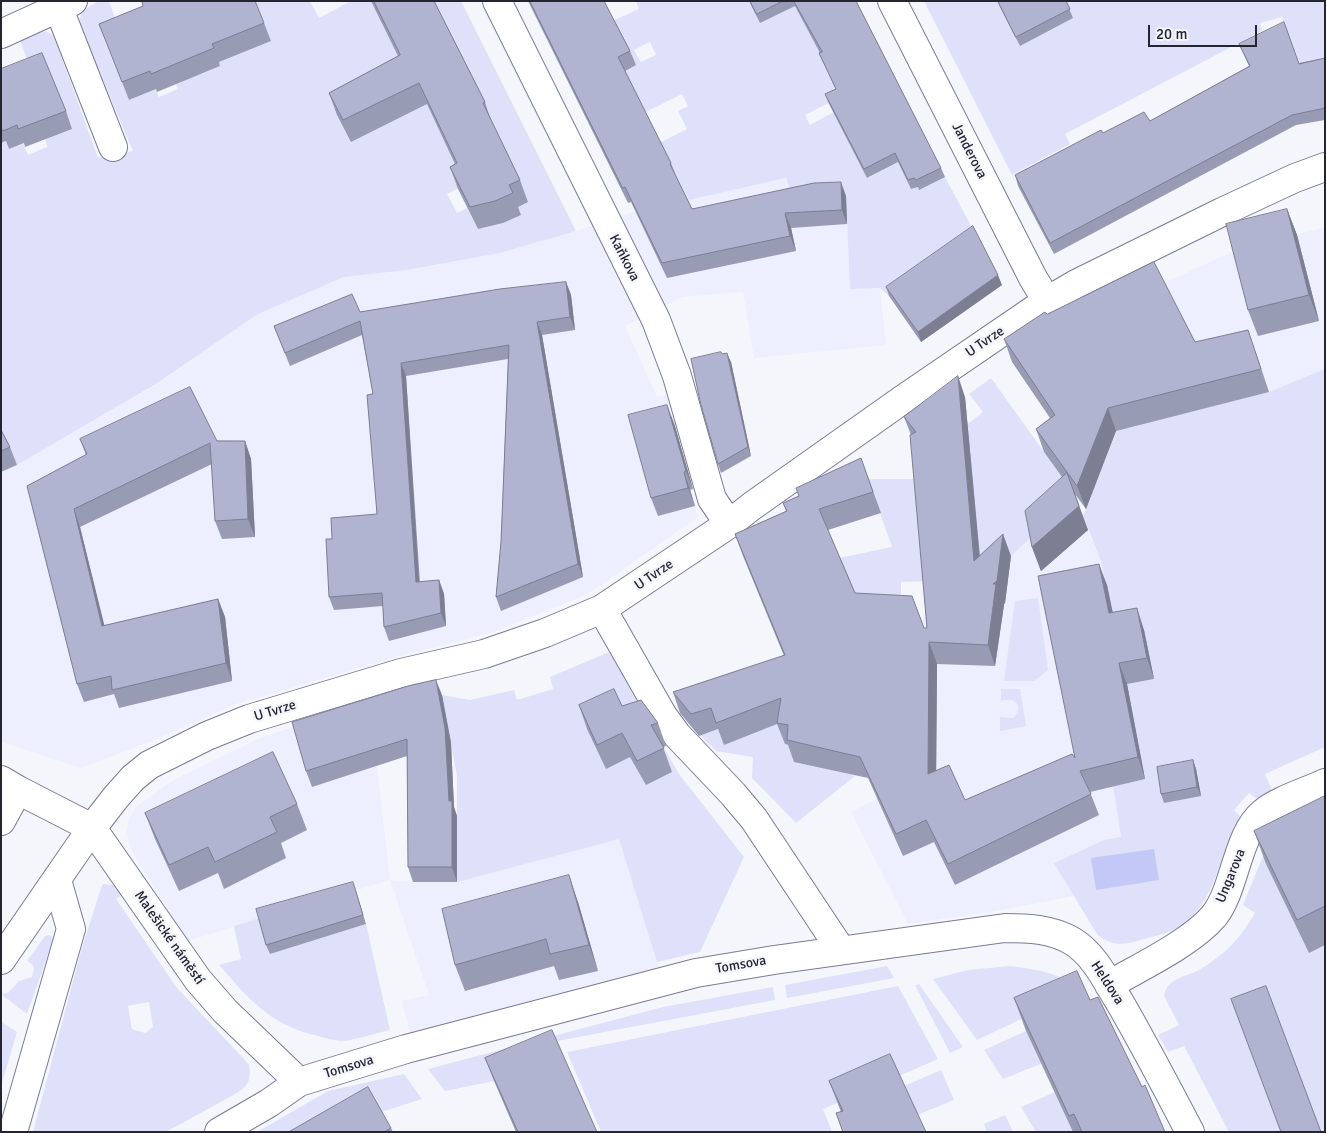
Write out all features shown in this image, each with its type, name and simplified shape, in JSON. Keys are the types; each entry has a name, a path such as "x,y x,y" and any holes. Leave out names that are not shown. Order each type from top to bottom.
{"street":[{"name":"Kaňkova","path":"497,1 656,320 677,376 712,499 729,524"},
{"name":"Janderova","path":"892,1 1047,301"},
{"path":"1,34 66,5 113,147"},
{"name":"U Tvrze","path":"1,960 92,828 133,778 149,765 207,736 249,719 400,673 484,654 545,633 602,609 729,524 894,405 1047,301 1076,284 1222,212 1295,178 1325,167"},
{"path":"602,609 663,716 677,735 754,819 841,950"},
{"name":"Ungarova","path":"1109,985 1182,942 1205,924 1220,906 1248,834 1255,821 1264,812 1325,784"},
{"path":"1,821 10,785 92,828"},
{"name":"Malešické náměstí","path":"92,828 198,980 225,1011 299,1082"},
{"path":"13,1132 71,929 57,880"},
{"name":"Heldova","path":"841,950 1005,928 1027,928 1050,932 1072,941 1086,952 1098,967 1132,1024 1190,1132"},
{"name":"Tomsova","path":"299,1082 406,1049 696,973 841,950"},
{"path":"219,1132 269,1103 299,1082"}],"shaded area":[{"path":"99,1 109,1 119,30 103,37 129,100 156,89 159,97 178,89 173,77 202,74 220,66 219,62 270,41 255,1 310,1 319,18 351,1 461,1 576,231 500,253 407,270 344,277 258,314 156,384 17,465 3,438 1,439 1,143 6,141 9,149 23,144 28,155 47,147 31,69 19,38 41,31 54,36 98,158 133,151 79,24 83,12","holes":["465,185 520,215 503,223 478,229 467,208 457,213 447,194"]},
{"path":"636,1 807,1 797,7 825,61 823,63 830,77 833,76 868,178 898,162 911,189 918,187 919,189 945,177 976,235 937,262 931,255 917,265 889,296 880,288 850,289 846,196 792,196 786,178 689,200 659,143 687,129 678,111 688,106 682,94 644,113 601,26 639,9","holes":["650,42 656,55 641,62 634,50","829,103 834,112 810,125 805,115"]},
{"path":"924,1 997,1 1020,46 1065,1 1325,1 1325,69 1303,74 1282,17 1260,23 1262,31 1065,134 1070,144 1012,175"},
{"path":"787,178 846,196 850,289 880,288 886,345 754,358 743,292 682,297 625,326 657,397 667,395 672,423 698,517 588,594 493,632 393,658 239,703 152,741 81,768 1,742 1,472 17,465 156,385 258,314 344,277 407,270 500,253 630,213"},
{"path":"1325,227 1325,369 1269,392 1160,343 1162,284 1236,250 1319,321 1297,235"},
{"path":"1325,369 1325,747 1265,774 1271,792 1257,799 1249,793 1234,810 1241,819 1210,891 1190,919 1176,929 1154,937 1125,944 1108,942 1095,931 1054,863 1104,840 1121,837 1113,786 1127,783 1127,684 1154,679 1117,635 1101,561 1083,516 1116,432 1072,426 1269,392"},
{"path":"991,378 1067,484 1074,498 999,567 981,568 971,464 965,426 983,412 969,394"},
{"path":"868,479 920,479 929,581 901,582 901,616 870,631 839,558 892,547"},
{"path":"1074,498 1101,561 1107,585 1144,630 1154,679 1106,787 1113,786 1121,838 1104,840 1055,862 1075,896 1001,910 908,924 851,812 899,788 901,616 972,620 999,567"},
{"path":"1038,598 1048,670 1034,681 1004,681 1015,601"},
{"path":"614,650 647,718 679,774 744,857 700,952 657,962 619,839 457,882 457,776 442,695 470,700 514,690 517,700 553,689 550,677"},
{"path":"1001,689 1020,689 1026,726 1000,731 1000,717 1013,718 1018,710 1017,703 1014,701 1001,701"},
{"path":"360,705 377,766 390,880 187,941 131,850 127,832 129,819 136,807 172,781 260,738"},
{"path":"790,716 785,744 803,750 837,769 855,776 796,823 752,778 753,757 716,751 700,735 719,729"},
{"path":"619,838 660,970 411,1036 402,1001 429,995 390,880 457,882"},
{"path":"1270,839 1309,952 1325,945 1325,1132 1321,1132 1241,1025 1281,1132 1229,1132 1184,1046 1168,1052 1158,1035 1179,1025 1164,996 1169,985 1177,979 1199,970 1224,952 1239,937 1255,913 1243,905"},
{"path":"103,884 114,885 122,895 116,899 177,988 249,1065 249,1080 245,1087 237,1093 166,1132 33,1132 81,951","holes":["149,1002 153,1027 145,1033 132,1029 128,1006"]},
{"path":"260,918 270,954 366,924 390,1030 351,1040 337,1041 284,1024 260,1008 219,965 241,959 234,926"},
{"path":"49,935 53,940 27,1014 1,994 8,993 19,981 32,977 34,968 27,961 45,936"},
{"path":"887,966 894,978 787,998 785,985"},
{"path":"1010,966 1038,970 1057,976 1066,980 1080,991 977,1040 933,979 968,970"},
{"path":"919,984 963,1047 950,1053 915,985"},
{"path":"898,986 938,1059 823,1109 832,1132 601,1132 567,1052"},
{"path":"773,987 775,1000 557,1041 561,1053 494,1081 445,1091 428,1069 663,1007"},
{"path":"1,1022 17,1032 1,1086"},
{"path":"1026,1031 1041,1064 1003,1079 984,1050"},
{"path":"941,1070 954,1100 915,1116 902,1087"},
{"path":"404,1074 422,1099 378,1113 345,1132 257,1132 328,1091"},
{"path":"1055,1092 1073,1132 1036,1132 1021,1107"},
{"path":"1005,1115 1013,1132 987,1132 984,1124"}],"water":[{"path":"1154,849 1159,880 1096,890 1091,858"}],"building":[{"path":"143,1 255,1 264,23 212,44 214,48 151,74 150,71 122,82 99,24 143,6"},
{"path":"374,1 434,1 485,102 483,103 520,180 509,185 513,193 495,201 470,207 450,167 457,163 419,83 343,120 329,93 400,55"},
{"path":"530,1 604,1 630,51 618,57 692,209 814,183 841,182 842,210 785,213 790,236 662,263"},
{"path":"750,1 783,1 757,14"},
{"path":"794,1 856,1 941,168 916,180 914,178 908,180 895,153 864,169 825,94 836,89 819,53 822,52"},
{"path":"998,1 1066,1 1070,9 1016,37"},
{"path":"1284,22 1299,64 1325,58 1325,108 1292,115 1050,243 1015,175 1101,130 1103,133 1144,112 1150,121 1250,66 1239,44"},
{"path":"42,53 66,111 18,129 17,125 3,131 1,128 1,69"},
{"path":"1287,209 1309,295 1248,310 1226,224"},
{"path":"973,226 998,275 918,332 886,287"},
{"path":"1154,262 1195,342 1248,330 1261,369 1108,408 1077,486 1036,429 1055,415 1004,339 1045,312 1047,314"},
{"path":"566,282 570,317 537,322 578,564 496,597 501,542 509,345 401,363 416,582 439,580 441,613 384,627 382,593 329,597 326,539 332,539 331,518 377,514 367,395 373,394 360,321 285,353 274,326 352,294 360,312 500,289"},
{"path":"721,352 722,354 727,353 748,447 718,464 701,405 691,359"},
{"path":"958,376 974,561 1003,534 997,581 993,584 996,584 988,645 929,642 928,774 949,765 965,800 1072,754 1075,758 1038,576 1099,564 1109,613 1137,608 1147,658 1119,663 1138,757 1080,771 1091,794 948,864 926,820 896,834 860,757 787,740 788,725 777,723 781,698 716,723 711,708 691,714 673,692 785,655 735,534 787,511 783,503 799,496 796,488 861,458 873,492 819,509 855,593 912,596 924,628 927,628 910,435 916,432 904,417"},
{"path":"190,387 217,441 245,441 248,519 215,521 210,443 74,509 102,626 218,599 226,663 112,690 111,676 77,684 27,486 87,454 80,439"},
{"path":"667,405 686,471 684,472 688,488 651,498 628,415"},
{"path":"1,430 10,447 1,451"},
{"path":"1067,473 1079,506 1032,547 1025,511"},
{"path":"436,680 445,728 449,801 452,801 452,867 408,867 407,739 306,771 292,722 408,686"},
{"path":"614,689 622,706 641,700 658,723 651,725 664,748 637,761 622,733 597,745 579,705"},
{"path":"273,752 297,804 270,817 277,832 215,862 208,847 169,865 145,813"},
{"path":"1193,760 1197,787 1161,794 1157,767"},
{"path":"1325,796 1325,906 1297,920 1254,831"},
{"path":"569,875 589,945 550,954 546,939 455,965 442,909"},
{"path":"353,882 363,915 266,945 256,909"},
{"path":"1077,971 1090,1000 1098,997 1142,1087 1145,1085 1165,1132 1082,1132 1074,1114 1069,1116 1014,998"},
{"path":"1266,986 1321,1132 1281,1132 1231,999"},
{"path":"552,1030 597,1132 518,1132 485,1058"},
{"path":"890,1054 926,1132 843,1132 836,1113 843,1111 829,1081"},
{"path":"368,1087 391,1128 384,1132 289,1132"}]}
